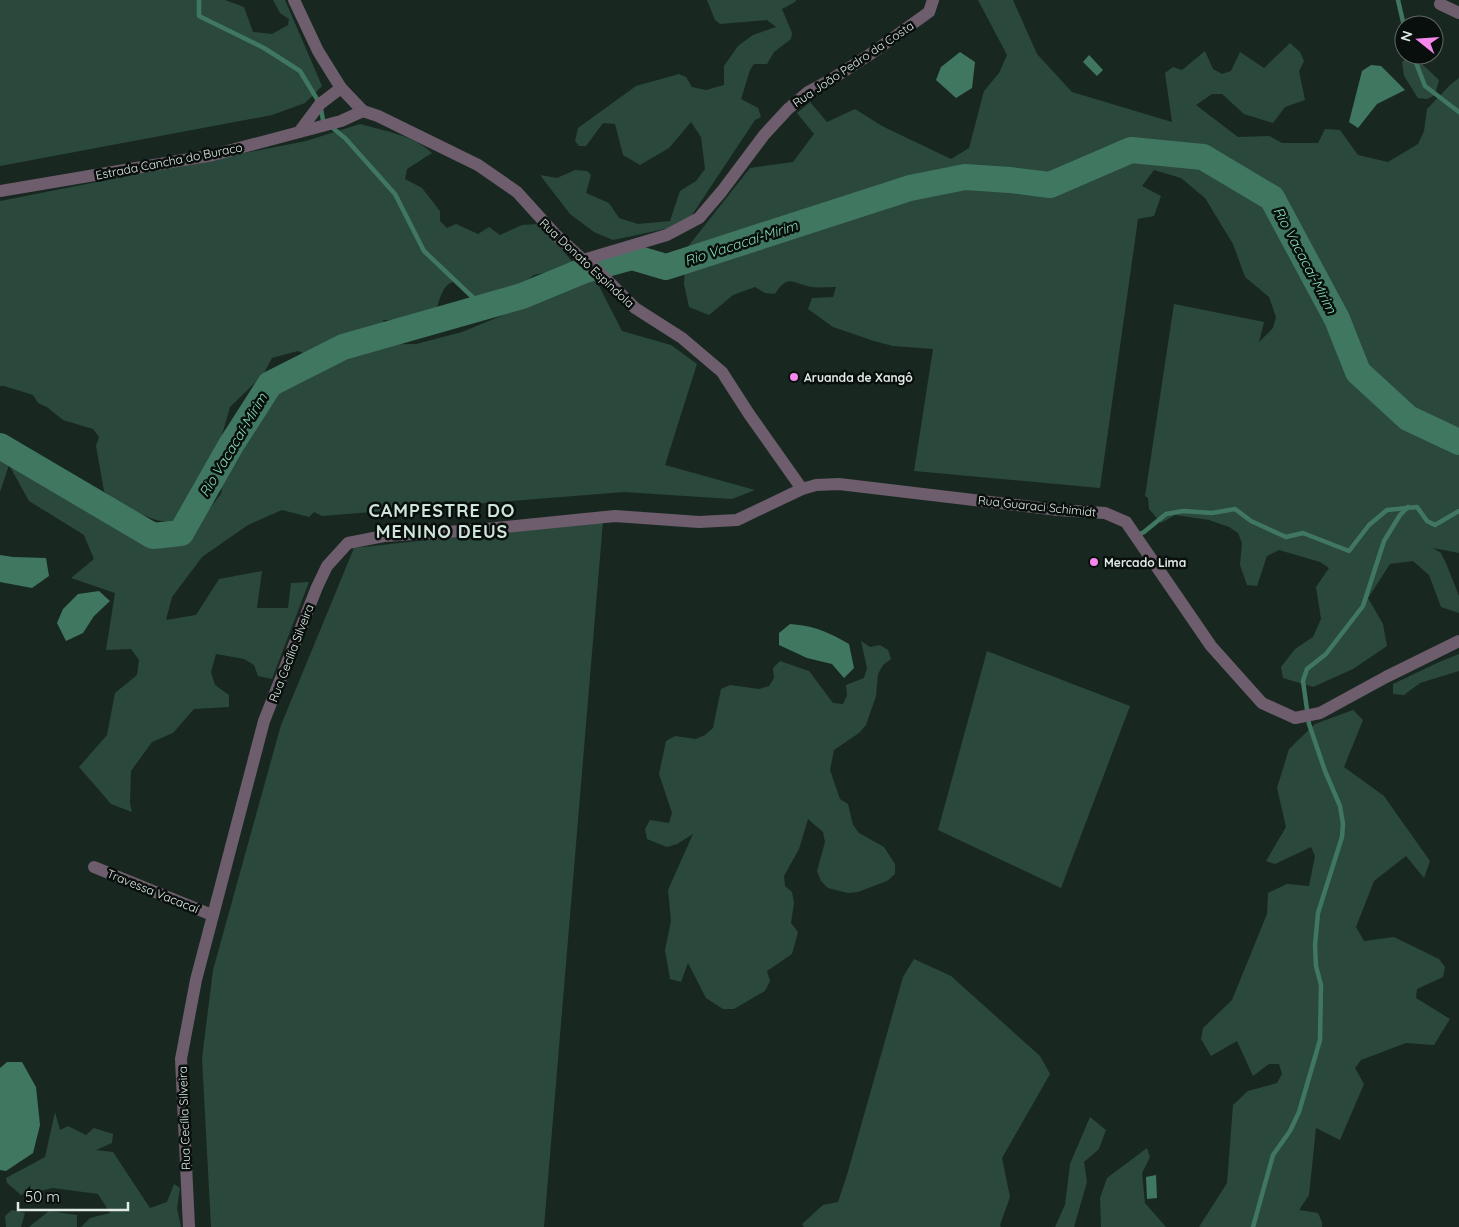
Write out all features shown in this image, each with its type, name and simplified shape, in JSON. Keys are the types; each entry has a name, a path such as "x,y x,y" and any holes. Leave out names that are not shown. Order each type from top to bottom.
{"street":[{"name":"Rua Donato Espíndola","path":"294,0 318,51 340,88 363,110 478,165 517,192 556,236 588,263 635,308 682,338 722,372 802,489"},
{"name":"Rua João Pedro da Costa","path":"588,263 667,235 698,218 722,191 764,135 788,109 808,92 872,53 929,12 933,0"},
{"path":"1440,4 1459,13"},
{"path":"299,132 320,104 340,88"},
{"name":"Estrada Cancha do Buraco","path":"0,191 213,155 341,121 363,110"},
{"name":"Rua Guaraci Schimidt","path":"802,489 816,485 839,484 1058,510 1105,513 1126,522 1211,646 1262,703 1295,718 1320,713 1459,640"},
{"name":"Rua Cecília Silveira","path":"189,1227 181,1059 196,980 264,721 316,587 327,566 348,543 384,536 476,530 615,516 699,522 737,520 802,489"},
{"name":"Travessa Vacacaí","path":"94,867 212,915"}],"shaded area":[{"path":"0,0 225,0 244,7 253,32 272,34 288,25 289,19 280,13 273,0 285,0 322,86 305,103 272,115 0,166"},
{"path":"707,0 796,0 782,9 792,33 791,39 774,52 767,64 754,64 750,70 741,99 758,108 761,117 755,120 690,218 679,226 613,240 594,232 570,214 540,175 557,178 575,170 587,171 591,175 586,193 609,203 619,218 638,224 670,221 680,191 696,181 705,169 701,137 691,122 669,148 640,165 623,155 615,124 603,123 586,146 579,146 575,141 578,128 636,86 679,74 686,77 692,87 706,90 724,85 724,66 738,46 753,35 776,27 767,20 720,24 715,20"},
{"path":"978,0 1013,0 1037,54 1072,92 1172,122 1165,73 1173,67 1182,70 1205,51 1213,69 1222,74 1231,71 1240,52 1264,68 1290,43 1300,52 1304,61 1299,71 1305,100 1285,107 1273,123 1244,114 1222,94 1212,94 1196,105 1238,137 1269,136 1282,143 1318,143 1325,129 1340,130 1358,155 1388,162 1418,144 1424,131 1427,109 1459,78 1459,553 1433,548 1441,553 1446,563 1459,596 1459,613 1441,607 1429,575 1413,561 1390,564 1368,598 1383,624 1387,646 1353,669 1313,687 1283,678 1281,667 1295,649 1313,637 1321,619 1316,587 1329,568 1320,562 1279,550 1267,556 1257,586 1247,585 1240,565 1242,543 1238,533 1229,527 1209,520 1175,515 1161,523 1149,509 1148,498 1145,496 1174,304 1264,322 1259,342 1273,328 1276,317 1269,297 1245,277 1233,244 1205,198 1181,178 1154,170 1142,186 1161,196 1154,216 1138,219 1100,488 914,471 933,349 893,346 874,341 833,327 808,309 812,298 833,297 836,287 812,287 788,282 784,283 775,294 765,293 755,287 733,295 709,315 689,307 684,284 686,249 750,168 793,162 814,134 797,113 810,102 827,122 855,109 882,126 951,159 969,148 984,91 999,73 1007,55"},
{"path":"960,52 975,62 972,88 956,98 936,80 941,67"},
{"path":"1089,55 1103,70 1097,76 1083,62"},
{"path":"1371,65 1381,66 1405,90 1377,104 1358,128 1349,122 1362,71"},
{"path":"1402,65 1423,65 1439,80 1435,95 1427,99 1418,98 1404,76"},
{"path":"360,124 407,138 432,153 407,169 405,179 422,188 440,211 440,221 447,228 456,224 478,234 489,227 500,235 522,225 540,224 576,266 534,275 512,292 488,300 478,300 457,281 452,282 443,291 437,307 415,321 383,320 387,330 373,337 344,334 303,353 298,351 272,358 263,375 230,407 209,473 192,505 173,523 156,520 118,505 104,491 96,446 99,437 93,429 63,420 47,407 38,403 33,395 0,386 0,201 306,141"},
{"path":"593,278 622,331 671,345 697,364 665,465 755,490 732,499 624,492 322,516 314,512 309,517 282,510 248,525 202,557 172,597 166,620 196,615 219,579 262,571 257,608 288,608 291,583 309,582 272,679 258,676 254,665 244,659 216,654 211,672 215,685 229,695 229,707 194,709 173,733 152,742 131,771 130,803 132,812 111,804 79,767 107,735 115,693 137,675 139,660 131,649 106,650 115,593 71,578 94,559 84,535 29,501 9,465 0,492 0,436 9,437 80,490 172,540 187,537 221,494 228,453 279,374 349,339 359,345 416,344 462,332"},
{"path":"603,521 544,1227 211,1227 202,1058 213,970 281,725 354,548"},
{"path":"0,555 46,558 49,576 32,588 0,582"},
{"path":"99,591 110,601 94,616 83,633 66,641 57,623 63,609 78,594"},
{"path":"790,624 821,630 849,644 854,668 844,678 832,664 807,658 779,645 779,633"},
{"path":"861,641 870,647 880,645 888,650 891,659 883,665 878,674 876,696 866,725 859,733 834,750 830,770 840,799 848,804 853,825 859,833 884,847 895,864 895,874 887,881 858,892 848,893 828,888 821,881 817,871 825,842 823,832 808,819 799,849 784,876 785,886 792,892 794,903 791,923 798,932 792,954 767,971 770,981 765,991 734,1009 723,1009 706,998 688,963 681,982 670,979 665,950 671,921 668,890 693,834 677,844 667,847 647,839 645,829 650,820 669,823 672,813 659,774 666,741 675,736 696,739 705,735 713,728 721,689 730,685 759,689 769,686 774,678 773,668 780,661 809,671 833,703 843,704 847,695 846,685 864,678 867,668"},
{"path":"987,651 1130,706 1061,888 938,830"},
{"path":"1459,654 1459,671 1420,683 1404,695 1393,694 1393,684"},
{"path":"1353,710 1363,720 1344,767 1384,796 1430,861 1424,878 1406,856 1374,881 1356,927 1364,941 1394,937 1439,959 1445,967 1443,977 1417,989 1416,998 1450,1019 1434,1045 1406,1043 1361,1060 1355,1068 1364,1084 1340,1140 1316,1128 1309,1195 1299,1210 1318,1213 1322,1227 1199,1227 1227,1183 1233,1105 1248,1091 1277,1083 1282,1074 1279,1064 1269,1064 1253,1076 1237,1041 1211,1056 1201,1039 1203,1028 1232,1000 1267,914 1268,893 1287,884 1309,886 1315,856 1311,847 1275,864 1266,861 1286,827 1277,788 1289,749 1315,724"},
{"path":"914,959 951,976 1040,1056 1050,1074 1002,1158 1010,1197 1000,1225 1001,1227 804,1227 802,1224 823,1205 838,1202 903,977"},
{"path":"7,1062 22,1062 36,1087 40,1125 33,1153 6,1171 0,1170 0,1068"},
{"path":"55,1112 60,1130 68,1126 86,1135 94,1128 113,1134 112,1143 96,1150 113,1152 150,1208 167,1202 174,1184 180,1188 177,1208 181,1227 81,1227 90,1218 110,1213 98,1194 53,1188 21,1195 7,1183 6,1178 45,1157"},
{"path":"1090,1117 1106,1130 1099,1149 1084,1162 1087,1182 1074,1227 1055,1227 1065,1205 1070,1164"},
{"path":"1147,1148 1150,1157 1142,1173 1145,1203 1166,1227 1101,1227 1100,1198 1107,1178"},
{"path":"1156,1175 1157,1198 1147,1199 1146,1177"},
{"path":"12,1210 25,1213 21,1227 6,1227 5,1216"},
{"path":"49,1211 77,1215 77,1227 29,1227"}],"waterway":[{"path":"199,0 199,16 264,48 300,71 320,104 323,120 345,138 395,194 424,251 483,307"},
{"path":"1398,0 1401,15"},
{"path":"1417,65 1425,86 1459,112"},
{"name":"Rio Vacacaí-Mirim","path":"0,446 153,536 181,533 231,445 270,384 343,347 522,296 585,270 632,257 666,267 910,188 965,177 1050,185 1131,150 1203,157 1272,198 1337,319 1358,372 1408,418 1459,442"},
{"path":"1253,1227 1273,1155 1290,1131 1299,1112 1320,1040 1321,985 1316,966 1315,945 1318,913 1342,837 1343,824 1340,806 1325,771 1309,724 1303,681 1307,669 1326,654 1363,606 1384,541 1400,515 1408,507"},
{"path":"1138,535 1166,514 1183,511 1212,513 1235,509 1251,521 1286,537 1303,533 1349,551 1369,525 1387,510 1417,507 1427,521 1435,525 1459,511"}],"place":[{"name":"Aruanda de Xangô","path":"794,377"},
{"name":"Mercado Lima","path":"1094,562"}],"district":[{"name":"CAMPESTRE DO MENINO DEUS","path":"442,520"}]}
